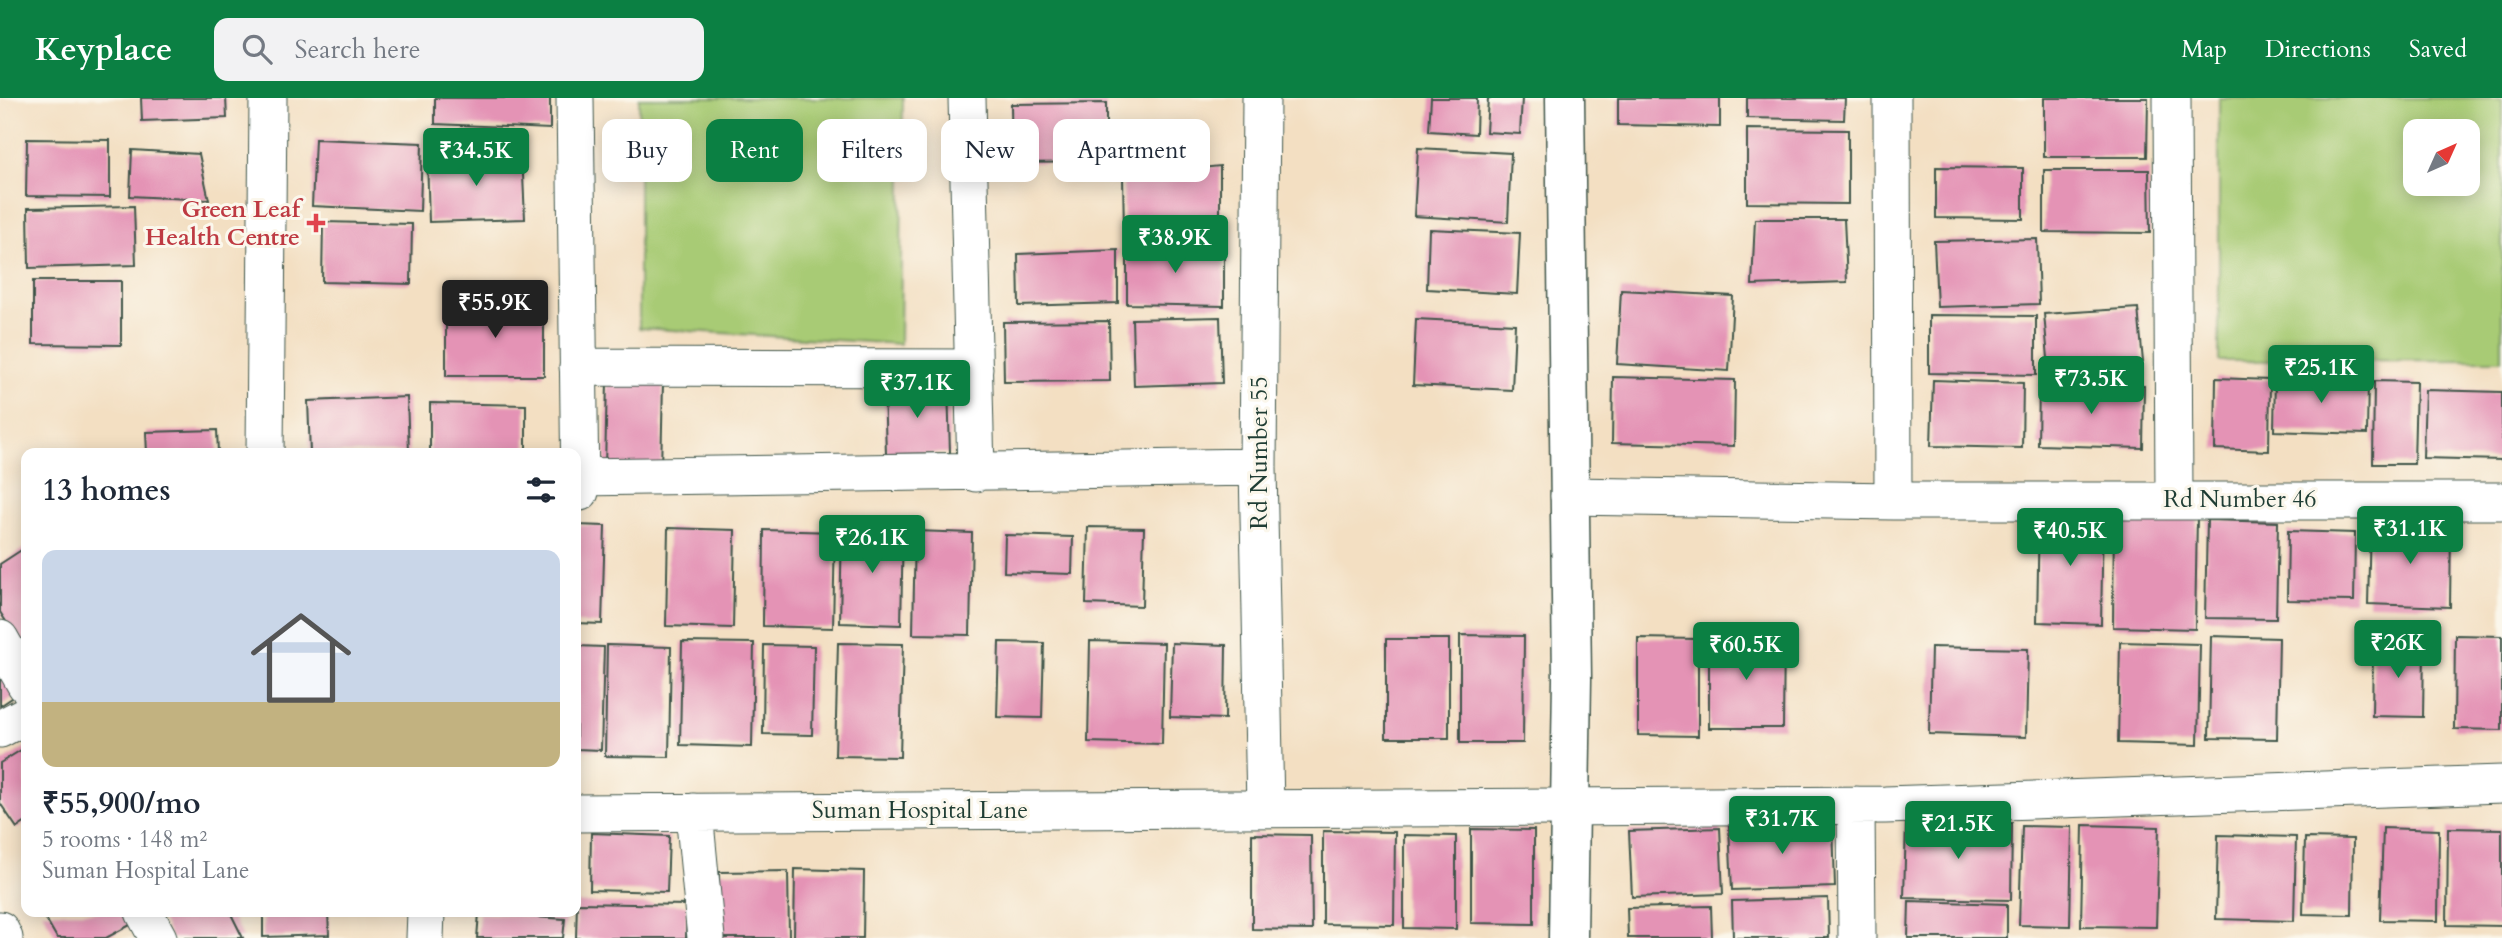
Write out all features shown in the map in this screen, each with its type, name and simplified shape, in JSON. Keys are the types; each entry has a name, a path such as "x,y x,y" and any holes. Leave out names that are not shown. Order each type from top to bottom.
{"street":[{"path":"265,448 268,98"},
{"path":"575,98 577,448"},
{"path":"968,98 976,473"},
{"name":"Rd Number 55","path":"1261,98 1258,467 1265,808"},
{"path":"1565,98 1569,495 1568,938"},
{"path":"1892,98 1894,501"},
{"path":"2172,98 2174,499"},
{"path":"578,368 974,368"},
{"path":"581,485 1258,467"},
{"name":"Rd Number 46","path":"1569,495 1894,501 2502,501"},
{"path":"0,639 21,676"},
{"path":"0,729 21,718"},
{"name":"Suman Hospital Lane","path":"581,813 1856,805 2502,784"},
{"path":"1856,805 1857,938"},
{"path":"694,812 706,938"},
{"path":"147,917 158,938"},
{"path":"425,938 426,917"},
{"path":"0,930 4,938"}],"green space":[{"path":"639,98 903,98 903,119 817,119 817,182 902,182 900,344 639,328 639,182 692,182 692,119 639,119"},
{"path":"2219,98 2502,98 2502,360 2219,361"}],"building":[{"path":"141,98 226,98 227,118 142,121"},
{"path":"435,98 550,98 550,129 435,124"},
{"path":"1431,98 1477,98 1476,134 1429,131"},
{"path":"1488,98 1522,98 1520,134 1486,132"},
{"path":"1618,98 1720,98 1720,127 1618,125"},
{"path":"1747,98 1845,98 1844,120 1747,118"},
{"path":"2044,98 2148,98 2147,157 2044,157"},
{"path":"1106,103 1106,119 1053,119 1053,163 1039,163 1039,119 1011,119 1011,104"},
{"path":"1747,129 1848,130 1848,204 1747,203"},
{"path":"27,139 110,140 110,197 26,196"},
{"path":"315,139 422,143 420,211 312,206"},
{"path":"1418,148 1511,153 1508,222 1414,216"},
{"path":"132,150 199,154 209,200 130,196"},
{"path":"522,153 525,219 429,222 427,156"},
{"path":"1220,166 1220,232 1124,232 1123,182 1210,182 1210,167"},
{"path":"1936,167 2023,168 2023,219 1936,218"},
{"path":"2044,170 2149,170 2150,233 2044,232"},
{"path":"134,206 136,265 29,268 28,208"},
{"path":"1755,219 1844,219 1847,282 1752,285"},
{"path":"323,222 412,224 411,284 322,282"},
{"path":"1429,229 1520,233 1517,294 1427,289"},
{"path":"2037,239 2039,304 1937,307 1934,241"},
{"path":"1127,244 1224,247 1224,306 1127,304"},
{"path":"1118,250 1118,303 1019,306 1018,254"},
{"path":"33,281 121,281 121,345 33,344"},
{"path":"1621,290 1733,296 1729,371 1617,364"},
{"path":"446,305 544,305 544,376 446,376"},
{"path":"2138,308 2143,362 2049,369 2044,314"},
{"path":"1929,315 2036,316 2036,375 1929,373"},
{"path":"1220,317 1222,383 1134,386 1132,319"},
{"path":"1416,319 1515,324 1512,390 1413,385"},
{"path":"1109,321 1110,381 1004,382 1003,322"},
{"path":"1613,377 1735,380 1734,446 1612,443"},
{"path":"2275,377 2368,379 2367,434 2274,431"},
{"path":"2216,378 2270,380 2269,451 2215,449"},
{"path":"1933,380 2023,383 2022,448 1931,446"},
{"path":"607,381 663,382 661,470 605,468"},
{"path":"2374,381 2416,382 2414,464 2373,464"},
{"path":"2039,384 2144,386 2143,448 2038,445"},
{"path":"948,386 950,453 886,454 884,388"},
{"path":"2425,390 2502,392 2502,460 2423,458"},
{"path":"407,397 409,448 310,448 308,401"},
{"path":"430,403 526,405 526,448 430,448"},
{"path":"217,430 218,448 147,448 146,432"},
{"path":"2039,513 2103,514 2101,624 2037,622"},
{"path":"2114,514 2197,516 2195,629 2113,627"},
{"path":"2207,520 2278,522 2276,619 2205,618"},
{"path":"581,525 605,526 602,624 581,623"},
{"path":"2370,525 2451,527 2450,607 2368,604"},
{"path":"842,526 903,527 901,625 840,623"},
{"path":"1088,527 1144,528 1142,606 1086,604"},
{"path":"668,528 735,530 733,628 666,626"},
{"path":"764,530 835,532 833,628 763,626"},
{"path":"915,531 972,533 970,635 913,634"},
{"path":"2288,531 2355,533 2354,601 2287,600"},
{"path":"1005,535 1073,537 1072,574 1004,572"},
{"path":"21,550 21,645 0,612 0,564"},
{"path":"1460,635 1524,636 1523,743 1460,743"},
{"path":"2455,635 2502,636 2502,730 2454,729"},
{"path":"2211,636 2279,638 2277,739 2209,738"},
{"path":"1709,637 1784,637 1783,728 1709,728"},
{"path":"1638,638 1698,639 1698,736 1638,735"},
{"path":"1386,639 1449,639 1449,738 1386,738"},
{"path":"1090,641 1164,643 1162,744 1088,742"},
{"path":"682,642 754,643 752,747 680,745"},
{"path":"999,642 1044,643 1042,718 997,717"},
{"path":"2120,642 2200,644 2198,745 2118,743"},
{"path":"838,643 903,644 900,757 835,756"},
{"path":"1172,643 1226,645 1225,719 1170,717"},
{"path":"2373,644 2424,645 2423,717 2372,716"},
{"path":"607,645 671,647 669,757 605,756"},
{"path":"764,645 814,646 812,735 763,734"},
{"path":"581,646 604,647 601,750 581,749"},
{"path":"1931,647 2028,649 2026,737 1929,734"},
{"path":"0,666 18,694 0,706"},
{"path":"21,750 21,825 17,828 0,803 0,763"},
{"path":"1906,821 2012,823 2011,900 1904,898"},
{"path":"1833,823 1835,887 1732,890 1729,826"},
{"path":"2083,825 2159,827 2156,927 2081,926"},
{"path":"2022,826 2072,827 2070,926 2019,925"},
{"path":"1720,828 1723,894 1632,897 1629,831"},
{"path":"2383,828 2439,830 2438,921 2380,920"},
{"path":"2448,828 2502,829 2502,926 2447,925"},
{"path":"1471,829 1534,830 1534,924 1471,923"},
{"path":"1323,831 1395,832 1394,925 1323,924"},
{"path":"591,833 669,836 667,892 590,890"},
{"path":"1252,834 1311,835 1312,930 1252,929"},
{"path":"1404,835 1456,836 1456,929 1404,928"},
{"path":"2218,835 2296,837 2294,921 2216,919"},
{"path":"2305,838 2353,839 2352,915 2303,914"},
{"path":"795,869 864,871 863,938 794,938"},
{"path":"788,871 789,938 720,938 719,872"},
{"path":"1828,898 1829,938 1733,938 1732,901"},
{"path":"1909,901 2007,904 2007,938 1908,938"},
{"path":"581,903 687,905 686,938 576,938 577,917 581,917"},
{"path":"1711,906 1712,938 1628,938 1627,908"},
{"path":"45,917 128,917 132,924 106,938 57,938"},
{"path":"161,917 232,917 243,938 171,938"},
{"path":"263,917 328,917 329,935 263,937"},
{"path":"479,917 565,919 563,938 477,938"}],"place":[{"name":"Green Leaf Health Centre","path":"316,223"}]}
